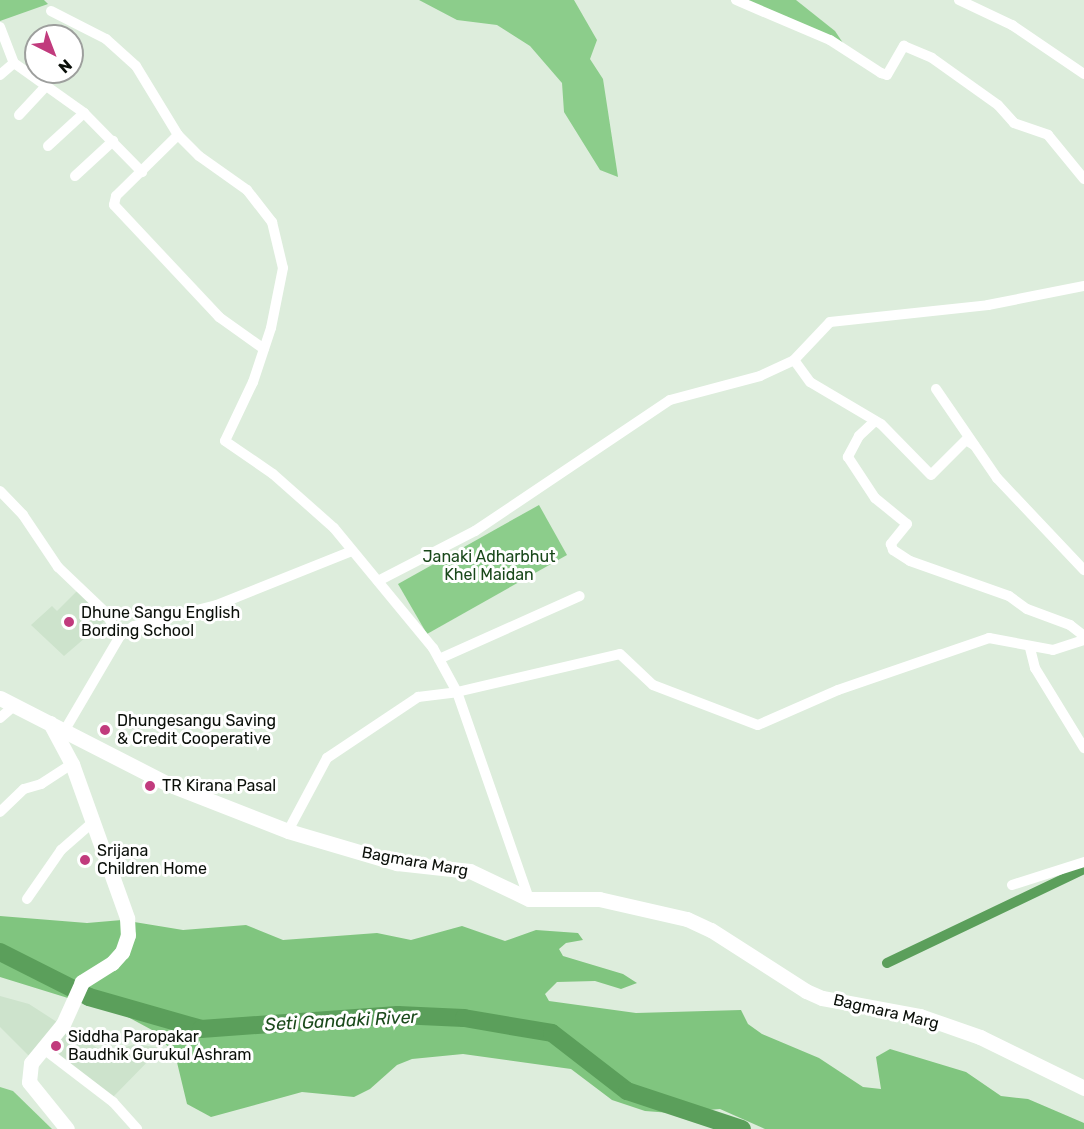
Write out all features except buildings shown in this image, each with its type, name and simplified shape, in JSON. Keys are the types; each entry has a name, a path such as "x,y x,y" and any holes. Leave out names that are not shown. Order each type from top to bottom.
{"main road":[{"name":"Bagmara Marg","path":"0,698 50,723 66,728 168,784 288,831 397,863 470,871 529,899 599,899 687,919 711,930 806,991 822,998 920,1016 980,1037 1084,1088"},
{"path":"50,723 72,764 127,918 128,935 122,952 112,963 82,982 74,1002 45,1050 32,1064 29,1082 67,1129"}],"street":[{"path":"736,0 830,40 881,74 886,75 904,46 932,58 998,105 1014,123 1048,135 1084,179"},
{"path":"959,0 1012,25 1084,74"},
{"path":"51,11 106,39 136,66 178,135 199,156 247,190 272,222 283,268 264,349 253,382 225,441 304,500 378,581 439,659 458,692 529,899"},
{"path":"0,27 14,63 84,113 142,172"},
{"path":"0,75 14,63"},
{"path":"19,115 46,86"},
{"path":"48,146 84,113"},
{"path":"178,135 116,196 114,205 219,316 264,349"},
{"path":"75,176 113,141"},
{"path":"378,581 474,531 670,400 760,376 794,360 830,322 988,305 1084,286"},
{"path":"794,360 810,382 875,421 931,475 966,440 974,445"},
{"path":"936,389 974,445 1025,510 1084,570"},
{"path":"288,831 327,758 418,697 458,692 620,654 653,685 758,725 838,690 989,638 1030,648 1053,650 1084,638 1070,625 1027,609 1009,596 910,561 893,550 891,544 907,524 875,498 848,457 859,436 875,421"},
{"path":"0,491 23,515 58,567 104,611 120,636"},
{"path":"66,728 120,636 134,626 218,605 352,551"},
{"path":"439,659 580,596"},
{"path":"1030,648 1035,669 1084,748"},
{"path":"0,718 14,705"},
{"path":"0,812 24,789 40,784 72,764"},
{"path":"27,899 61,850 92,823"},
{"path":"1012,885 1084,862"},
{"path":"45,1050 113,1102 137,1129"}],"shaded area":[{"name":"Dhune Sangu English Bording School","path":"78,590 107,619 64,656 31,625 52,606 57,611"},
{"name":"Siddha Paropakar Baudhik Gurukul Ashram","path":"0,996 29,1004 105,1053 136,1044 161,1048 113,1097 52,1050 30,1057 0,1027"}],"green space":[{"path":"0,0 44,0 48,4 0,21"},
{"path":"419,0 574,0 597,40 590,59 603,79 618,177 600,170 564,112 562,83 530,46 497,25 457,20"},
{"path":"743,0 796,0 835,31 847,49"},
{"name":"Janaki Adharbhut Khel Maidan","path":"539,505 567,555 427,634 398,584"},
{"path":"0,916 87,923 122,920 183,930 246,925 283,940 377,933 411,940 462,926 505,941 536,930 578,933 583,940 566,943 559,949 563,956 623,974 637,983 621,989 595,981 557,982 545,994 549,1001 636,1013 741,1010 748,1024 762,1034 819,1058 863,1087 881,1089 876,1057 890,1049 966,1072 1001,1096 1028,1099 1084,1123 1084,1129 765,1129 720,1109 671,1113 645,1111 612,1100 571,1069 463,1054 412,1059 397,1065 370,1089 354,1097 302,1092 211,1117 187,1104 175,1054 152,1030 126,1016 0,977"},
{"path":"0,1087 13,1091 52,1129 0,1129"}],"waterway":[{"path":"887,963 1084,869"},
{"name":"Seti Gandaki River","path":"0,952 89,997 201,1029 398,1015 464,1018 552,1033 627,1091 742,1129"}],"place":[{"name":"Dhune Sangu English Bording School","path":"69,622"},
{"name":"Dhungesangu Saving & Credit Cooperative","path":"105,730"},
{"name":"TR Kirana Pasal","path":"150,786"},
{"name":"Srijana Children Home","path":"85,860"},
{"name":"Siddha Paropakar Baudhik Gurukul Ashram","path":"56,1046"}]}
